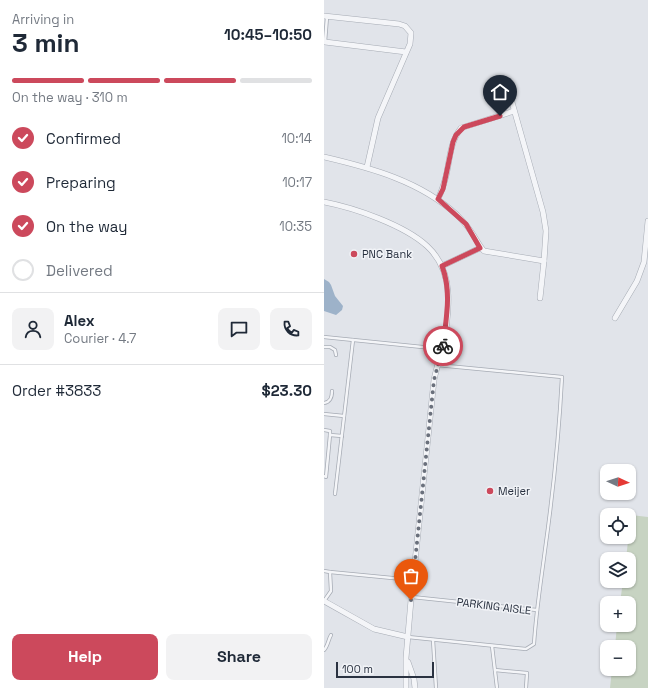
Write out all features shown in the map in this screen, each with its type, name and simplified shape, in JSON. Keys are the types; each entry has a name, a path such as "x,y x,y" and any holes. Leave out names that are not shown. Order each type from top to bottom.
{"street":[{"path":"326,16 399,24 405,26 411,33 411,38 406,52 378,118 367,167"},
{"path":"325,42 406,52"},
{"path":"506,82 543,212 546,231 540,298"},
{"path":"438,199 443,189 453,142 461,128 514,111"},
{"path":"324,157 367,167 409,184 438,199 466,224 480,248 484,251 544,261"},
{"path":"324,202 366,214 402,230 420,240 435,254 442,266 447,284 448,294 442,349 434,380 411,597 406,658 406,688"},
{"path":"615,318 637,281 644,262 648,221"},
{"path":"442,266 480,248"},
{"path":"324,601 374,629 408,637"},
{"path":"406,658 414,679 415,688"}],"lane":[{"path":"325,42 326,16"},
{"path":"324,337 442,349"},
{"path":"335,494 353,340"},
{"path":"324,347 335,350 336,355"},
{"path":"437,365 562,377 548,526 537,610"},
{"path":"324,403 329,402 332,398 332,391"},
{"path":"324,414 344,416"},
{"path":"324,430 330,431 326,477 324,476"},
{"path":"330,435 342,436"},
{"path":"324,571 413,580"},
{"path":"324,601 331,591 330,572"},
{"name":"PARKING AISLE","path":"408,637 526,650 534,644 537,610 411,597"},
{"path":"324,650 328,645 331,635"},
{"path":"433,640 436,688"},
{"path":"324,644 328,641"},
{"path":"492,646 496,688"},
{"path":"495,670 527,673 526,688"}],"green space":[{"path":"636,516 648,517 648,688 610,688 611,676 636,676 636,640 616,640 616,632 636,632 636,596 621,596 622,588 636,588 636,552 627,552 628,544 636,544"}],"water":[{"path":"324,279 329,282 335,296 343,306 342,310 336,315 324,311"}],"way so far":[{"path":"411,600 434,380 443,346"}],"place":[{"name":"PNC Bank","path":"354,254"},
{"name":"Meijer","path":"490,491"}],"route":[{"path":"443,346 448,294 445,274 442,266 480,248 466,224 438,199 443,189 453,142 461,128 500,116"}]}
